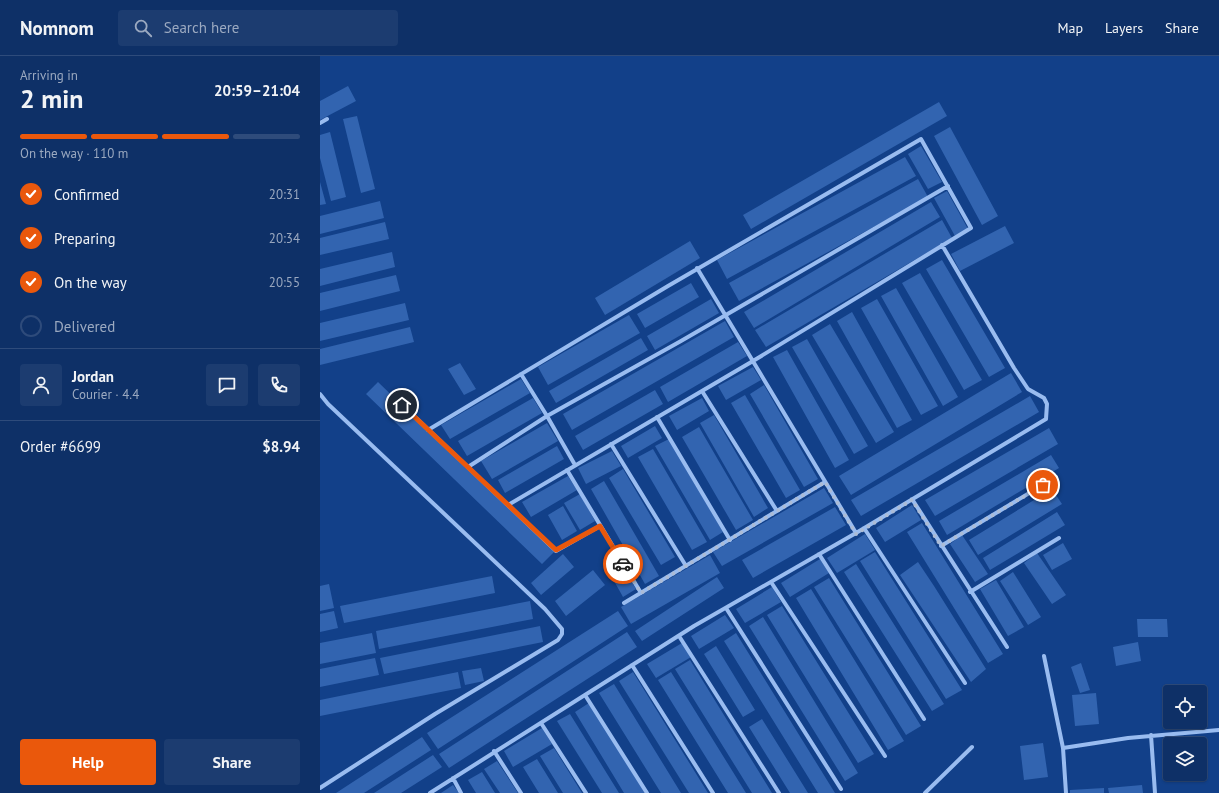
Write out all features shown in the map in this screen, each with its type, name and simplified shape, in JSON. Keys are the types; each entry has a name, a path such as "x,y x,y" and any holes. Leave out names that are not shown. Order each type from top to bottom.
{"street":[{"path":"320,123 327,119"},
{"path":"428,430 698,268 921,139 971,228 753,361 508,505"},
{"path":"468,467 548,416 948,186"},
{"path":"430,793 494,751 679,636 856,534 1046,419 1047,404 1044,398 1028,389 1014,368 942,245"},
{"path":"698,268 856,534"},
{"path":"521,374 548,416 575,465"},
{"path":"702,391 777,512"},
{"path":"320,394 328,404 545,609 562,629 562,634 558,640 435,714 320,788"},
{"path":"393,396 556,550 600,526"},
{"path":"657,417 730,540"},
{"path":"612,444 686,566"},
{"path":"567,470 641,593"},
{"path":"941,546 1056,478"},
{"path":"624,603 825,482"},
{"path":"912,500 970,592 1007,647"},
{"path":"864,528 965,683"},
{"path":"970,592 1059,538"},
{"path":"819,554 924,719"},
{"path":"771,582 884,756"},
{"path":"726,608 840,789"},
{"path":"679,636 779,793"},
{"path":"1044,656 1063,748 1066,793"},
{"path":"632,665 713,793"},
{"path":"585,695 647,793"},
{"path":"541,722 586,793"},
{"path":"1063,748 1151,735 1219,730"},
{"path":"1151,735 1155,793"},
{"path":"925,793 972,747"},
{"path":"494,751 521,793"},
{"path":"452,778 461,793"}],"building":[{"path":"348,86 356,101 320,120 320,101"},
{"path":"939,102 947,116 751,229 743,215"},
{"path":"357,116 375,189 361,193 343,119"},
{"path":"950,127 998,216 982,225 934,136"},
{"path":"330,132 346,197 331,201 320,158 320,135"},
{"path":"921,146 942,182 928,189 908,154"},
{"path":"905,157 916,176 727,279 717,260"},
{"path":"918,179 928,197 739,301 729,283"},
{"path":"320,182 326,204 320,205"},
{"path":"947,191 968,229 955,236 934,198"},
{"path":"380,201 384,218 320,234 320,216"},
{"path":"931,202 940,217 754,328 744,312"},
{"path":"942,220 952,238 766,347 755,330"},
{"path":"385,222 389,239 320,255 320,238"},
{"path":"1005,226 1014,243 960,271 951,254"},
{"path":"690,241 700,258 605,315 595,298"},
{"path":"392,252 395,267 320,286 320,269"},
{"path":"942,260 1005,368 989,377 926,269"},
{"path":"920,273 982,380 964,390 902,283"},
{"path":"396,275 400,291 320,311 320,293"},
{"path":"691,283 699,297 645,328 637,314"},
{"path":"896,288 958,397 943,406 881,296"},
{"path":"711,299 719,313 655,350 647,336"},
{"path":"877,299 938,406 921,415 861,308"},
{"path":"405,303 409,320 320,341 320,323"},
{"path":"852,312 912,420 897,428 837,321"},
{"path":"629,315 640,333 548,385 538,367"},
{"path":"725,321 734,337 572,430 563,414"},
{"path":"830,324 894,432 876,443 812,335"},
{"path":"410,327 414,342 320,365 320,349"},
{"path":"641,338 648,350 556,403 549,391"},
{"path":"807,339 868,446 854,454 792,347"},
{"path":"738,342 747,356 668,402 660,387"},
{"path":"787,350 849,460 835,468 773,357"},
{"path":"460,363 476,389 464,395 448,369"},
{"path":"753,367 761,380 726,400 718,386"},
{"path":"1011,373 1022,392 851,495 839,476"},
{"path":"521,379 530,393 450,439 441,425"},
{"path":"378,382 554,552 542,564 366,394"},
{"path":"764,385 818,479 804,487 750,394"},
{"path":"655,390 663,404 583,450 575,436"},
{"path":"745,395 800,490 786,498 731,403"},
{"path":"1030,396 1039,412 861,516 851,500"},
{"path":"533,398 542,413 467,456 458,441"},
{"path":"702,398 709,411 677,430 669,416"},
{"path":"714,415 768,508 754,517 700,423"},
{"path":"547,423 558,441 492,479 481,461"},
{"path":"655,426 662,438 628,458 621,446"},
{"path":"699,427 753,520 736,530 682,437"},
{"path":"1049,428 1058,444 935,516 925,500"},
{"path":"669,439 723,532 710,540 655,446"},
{"path":"557,446 564,459 505,493 498,480"},
{"path":"653,449 707,542 692,550 638,457"},
{"path":"612,451 621,466 586,484 578,468"},
{"path":"1051,455 1059,468 947,535 939,521"},
{"path":"623,469 675,557 661,565 609,478"},
{"path":"568,476 577,490 531,517 522,502"},
{"path":"604,481 659,576 645,584 591,489"},
{"path":"824,488 833,503 722,566 713,552"},
{"path":"1052,489 1062,504 978,555 969,540"},
{"path":"580,494 595,521 580,530 564,503"},
{"path":"912,505 921,520 885,542 876,528"},
{"path":"563,506 577,531 562,540 548,515"},
{"path":"835,507 846,525 753,578 742,560"},
{"path":"1057,512 1065,525 990,570 983,558"},
{"path":"922,523 1003,654 988,663 907,532"},
{"path":"865,534 875,550 837,573 827,558"},
{"path":"962,535 988,574 975,582 950,544"},
{"path":"1063,543 1072,559 1052,570 1043,555"},
{"path":"875,552 962,690 946,699 860,561"},
{"path":"1037,553 1066,595 1052,604 1024,563"},
{"path":"563,554 574,567 541,595 531,583"},
{"path":"710,555 720,573 631,624 621,607"},
{"path":"616,556 636,589 623,597 604,563"},
{"path":"820,559 829,573 790,597 781,583"},
{"path":"918,562 986,669 971,682 900,575"},
{"path":"856,564 944,704 932,711 844,572"},
{"path":"593,570 605,585 566,616 555,601"},
{"path":"1013,572 1041,617 1028,625 1000,581"},
{"path":"492,576 495,593 344,623 340,606"},
{"path":"717,577 724,588 642,641 635,631"},
{"path":"829,578 921,726 906,735 814,587"},
{"path":"996,580 1024,627 1008,636 980,589"},
{"path":"329,584 334,608 320,611 320,586"},
{"path":"772,587 781,602 745,623 736,609"},
{"path":"811,589 904,741 888,750 796,598"},
{"path":"530,601 533,619 379,649 376,631"},
{"path":"782,606 874,754 858,763 767,615"},
{"path":"334,611 338,628 320,632 320,614"},
{"path":"618,611 628,626 438,749 427,733"},
{"path":"725,615 734,628 699,649 691,636"},
{"path":"763,617 858,773 845,781 749,626"},
{"path":"1137,619 1167,619 1168,637 1138,637"},
{"path":"540,626 543,642 384,674 380,658"},
{"path":"627,632 637,647 449,768 439,754"},
{"path":"372,633 376,653 320,664 320,643"},
{"path":"736,633 835,793 818,793 724,641"},
{"path":"1138,642 1141,661 1116,666 1113,647"},
{"path":"682,643 691,657 656,678 647,664"},
{"path":"716,646 755,710 743,717 704,654"},
{"path":"375,658 379,675 320,687 320,669"},
{"path":"690,660 772,793 752,793 675,669"},
{"path":"1081,663 1090,690 1080,693 1071,667"},
{"path":"481,668 484,681 465,685 462,671"},
{"path":"458,672 461,688 320,716 320,700"},
{"path":"633,672 708,793 689,793 619,681"},
{"path":"671,672 746,793 728,793 658,680"},
{"path":"614,684 681,793 661,793 599,693"},
{"path":"1096,693 1099,724 1075,726 1072,695"},
{"path":"589,703 645,793 624,793 575,712"},
{"path":"570,714 619,793 602,793 557,721"},
{"path":"762,719 808,793 790,793 749,727"},
{"path":"542,728 552,744 513,767 504,751"},
{"path":"422,737 431,750 364,793 336,793"},
{"path":"1043,743 1048,777 1024,780 1020,746"},
{"path":"554,748 582,793 563,793 540,756"},
{"path":"433,755 442,767 401,793 374,793"},
{"path":"537,759 558,793 539,793 523,767"},
{"path":"497,761 518,793 500,793 484,769"},
{"path":"482,772 495,793 476,793 468,780"},
{"path":"453,785 459,793 441,793"},
{"path":"1142,785 1143,793 1109,793 1108,788"},
{"path":"1104,788 1104,793 1070,793 1070,790"}],"way so far":[{"path":"623,564 641,593 825,482 856,534 912,500 941,546 1043,485"}],"route":[{"path":"402,405 556,550 600,526 623,564"}]}
